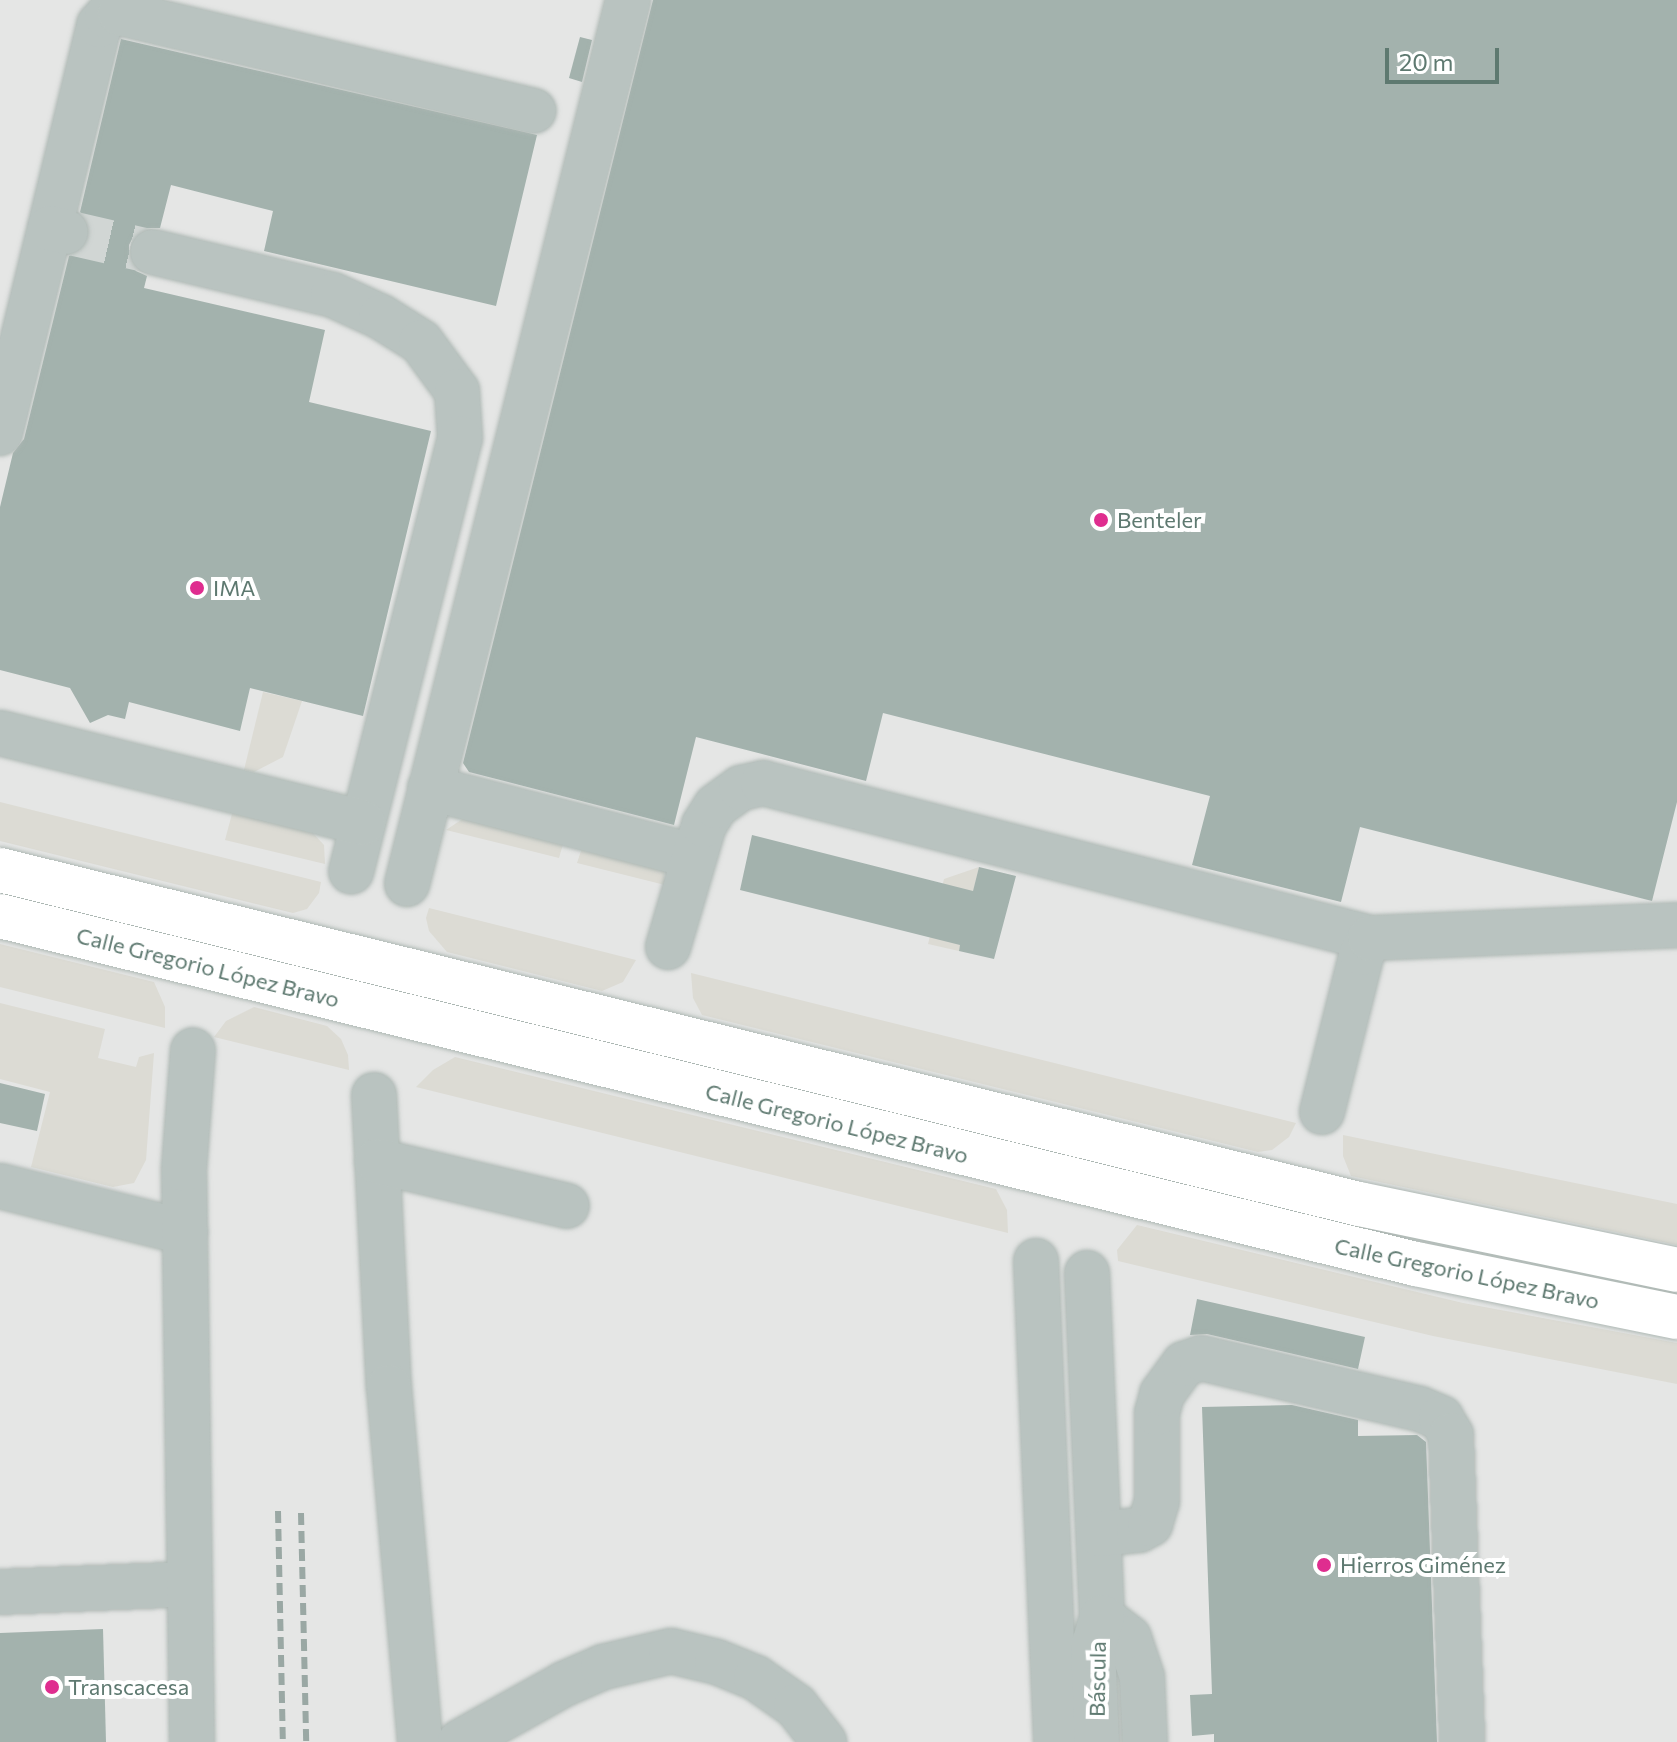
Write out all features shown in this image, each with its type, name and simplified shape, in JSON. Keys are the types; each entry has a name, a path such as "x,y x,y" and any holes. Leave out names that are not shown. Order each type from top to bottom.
{"main road":[{"name":"Calle Gregorio López Bravo","path":"0,870 1316,1194 1677,1270"},
{"name":"Calle Gregorio López Bravo","path":"0,916 1385,1257 1677,1317"}],"lane":[{"path":"407,884 628,0"},
{"path":"0,433 58,230 99,25 107,16 120,13 534,111"},
{"path":"153,252 333,295 421,342 457,391 460,438 351,871"},
{"path":"0,733 363,823"},
{"path":"668,947 704,825 716,806 741,788 763,783 1370,938 1677,925"},
{"path":"430,788 693,856"},
{"path":"1322,1112 1362,953 1370,938"},
{"path":"192,1742 184,1154 193,1050"},
{"path":"374,1095 389,1387 420,1742"},
{"path":"377,1161 567,1206"},
{"path":"0,1186 185,1232"},
{"path":"1036,1261 1056,1742"},
{"name":"Báscula","path":"1087,1273 1102,1617 1093,1647 1097,1742"},
{"path":"1100,1534 1139,1530 1150,1524 1157,1501 1157,1413 1162,1394 1184,1364 1201,1358 1420,1409 1441,1418 1451,1435 1462,1742"},
{"path":"0,1592 189,1584"},
{"path":"1102,1617 1129,1638 1142,1677 1145,1742"},
{"path":"460,1742 564,1684 603,1667 671,1651 717,1662 756,1678 796,1706 824,1742"}],"shaded area":[{"path":"0,0 1677,0 1677,1742 0,1742"},
{"path":"263,692 302,701 283,757 254,772 244,770"},
{"path":"0,802 321,882 319,893 307,909 293,913 0,841"},
{"path":"233,810 312,832 324,845 325,864 225,840"},
{"path":"470,814 565,837 559,858 446,830"},
{"path":"584,842 664,869 665,885 577,863"},
{"path":"979,867 959,951 928,944 944,879"},
{"path":"429,908 636,960 623,982 602,991 447,952 429,931 426,918"},
{"path":"0,944 154,982 165,1007 165,1028 0,987"},
{"path":"691,973 1296,1123 1289,1137 1272,1150 1258,1152 702,1015 693,998"},
{"path":"0,1003 105,1029 98,1058 136,1067 139,1057 154,1053 146,1160 134,1183 113,1187 31,1167 50,1092 0,1079"},
{"path":"254,1007 327,1026 341,1039 348,1055 349,1070 214,1037 226,1021"},
{"path":"455,1057 996,1189 1007,1210 1008,1233 416,1087 433,1070"},
{"path":"1343,1135 1677,1204 1677,1245 1351,1176 1343,1156"},
{"path":"1137,1225 1463,1303 1677,1343 1677,1384 1433,1336 1118,1261 1117,1250"}],"building":[{"name":"Benteler","path":"653,0 1677,0 1677,802 1652,901 1360,827 1341,902 1192,865 1210,796 883,713 866,781 696,737 674,825 469,772 463,763"},
{"path":"580,37 592,40 582,82 569,78"},
{"path":"121,39 537,135 496,306 264,251 273,211 171,185 160,228 145,228 134,235 129,245 129,260 136,271 147,276 144,288 325,330 309,402 431,431 363,716 250,688 240,731 129,702 125,719 108,715 90,723 70,688 0,670 0,507 13,453 24,439 69,256 83,250 90,239 90,224 80,212"},
{"path":"752,835 973,891 979,867 1016,876 994,959 959,951 960,945 740,890"},
{"path":"0,1083 45,1094 37,1131 0,1123"},
{"path":"1197,1299 1365,1337 1358,1369 1207,1334 1190,1335"},
{"name":"Hierros Giménez","path":"1292,1405 1358,1420 1358,1436 1417,1435 1426,1442 1437,1742 1214,1742 1214,1734 1192,1736 1190,1695 1212,1694 1202,1407"},
{"name":"Transcacesa","path":"103,1629 106,1742 0,1742 0,1633"}],"tunnel":[{"path":"66,232 153,252"}],"railway":[{"path":"278,1511 283,1742"},
{"path":"301,1513 306,1742"}],"place":[{"name":"Benteler","path":"1101,520"},
{"name":"IMA","path":"197,588"},
{"name":"Hierros Giménez","path":"1324,1565"},
{"name":"Transcacesa","path":"52,1687"}]}
